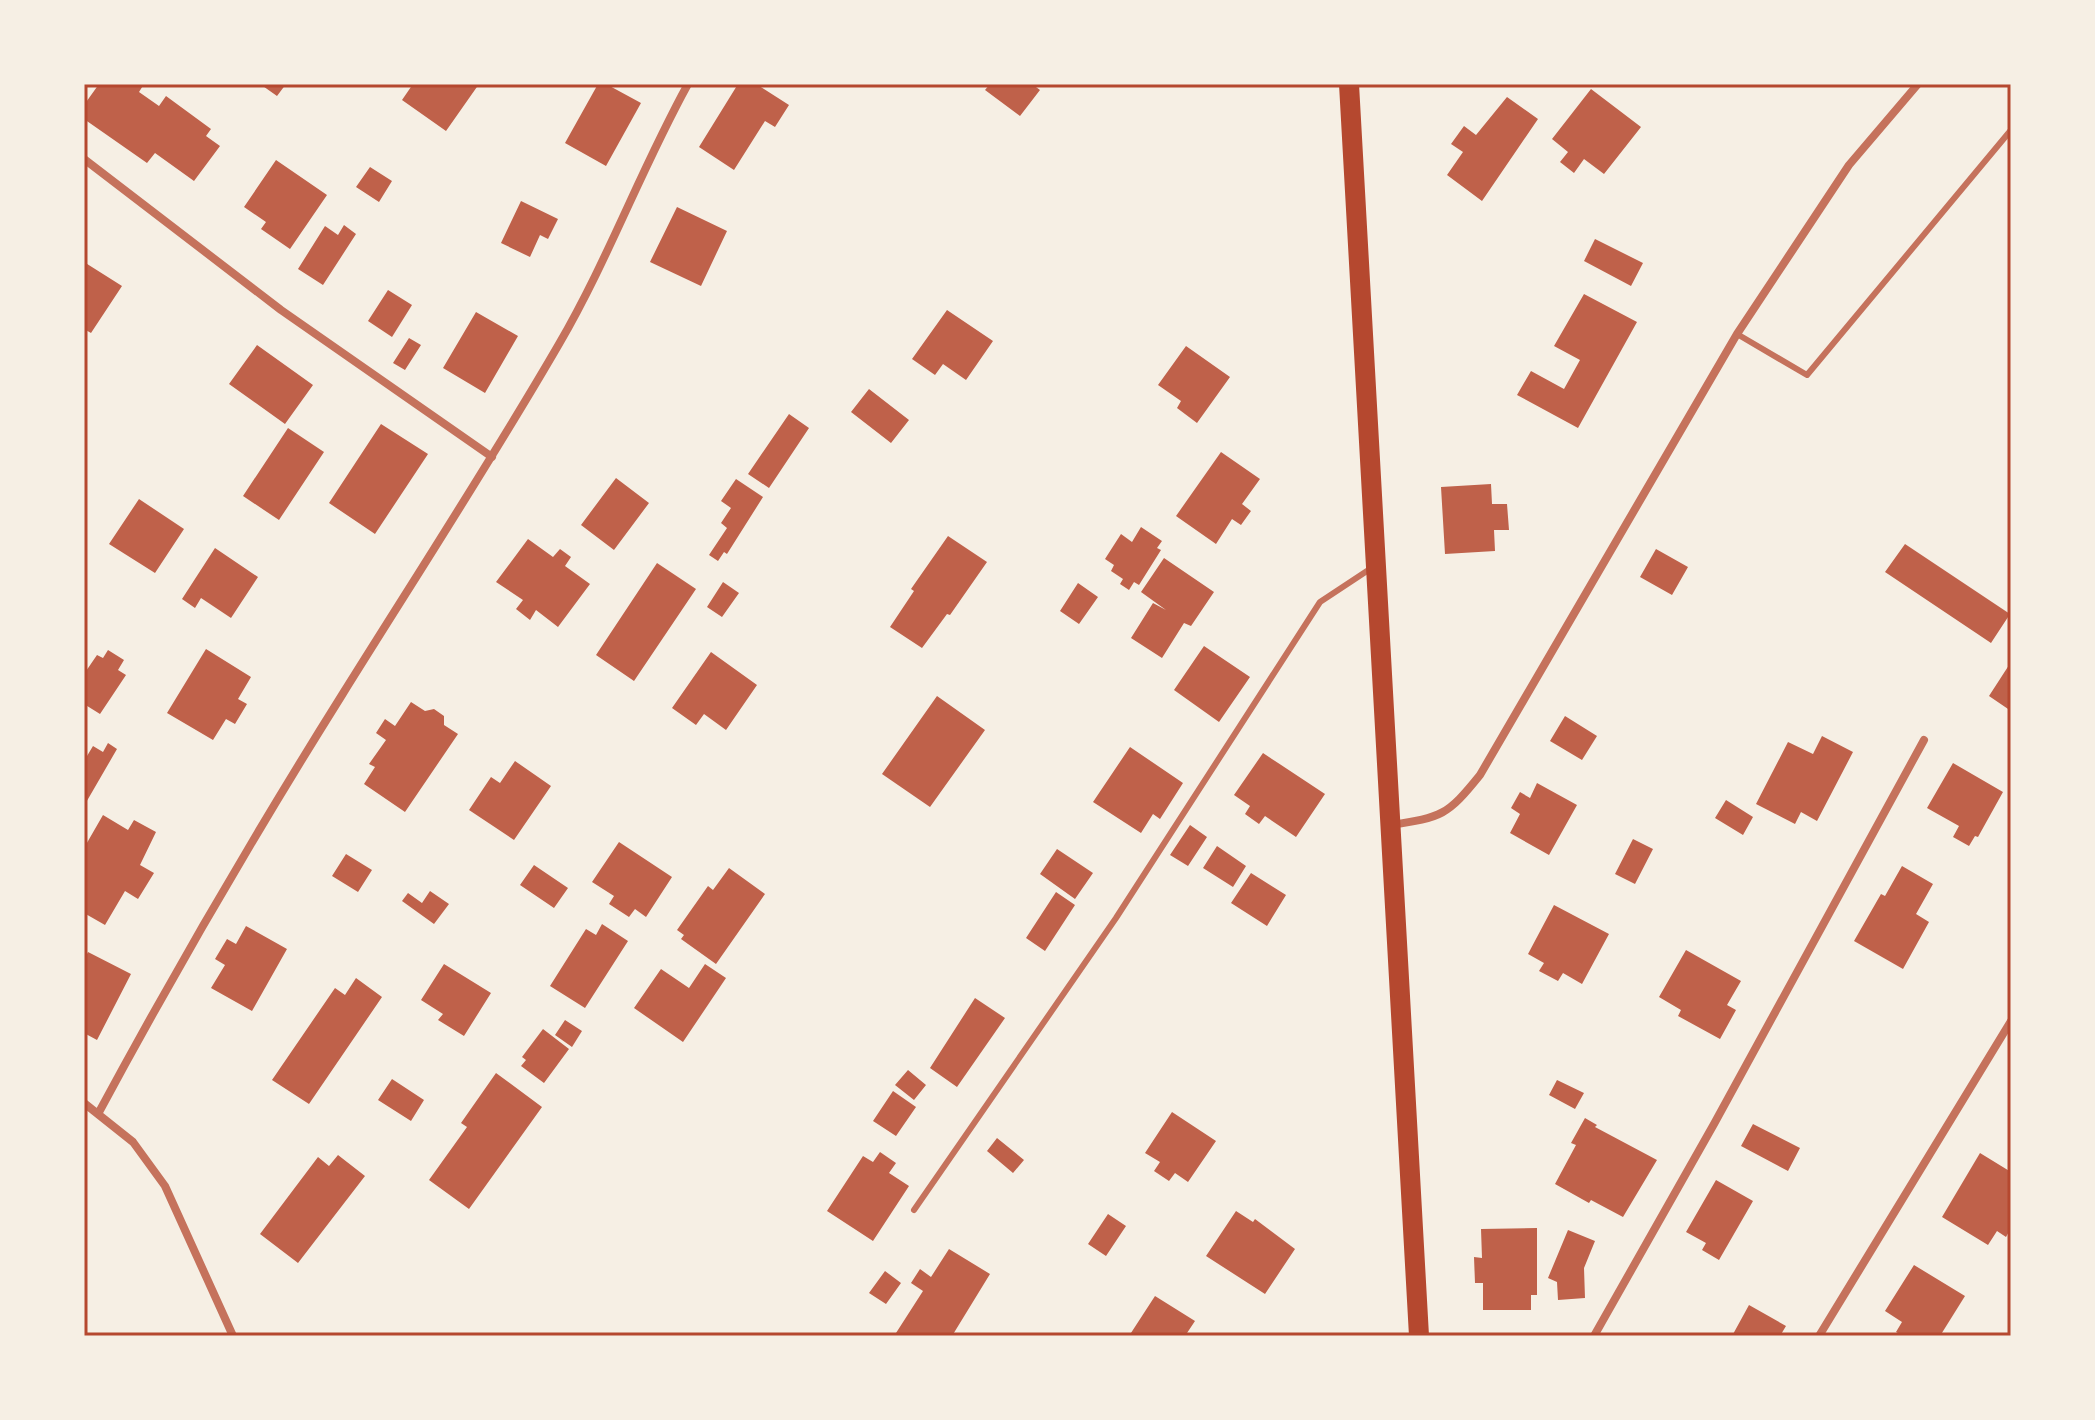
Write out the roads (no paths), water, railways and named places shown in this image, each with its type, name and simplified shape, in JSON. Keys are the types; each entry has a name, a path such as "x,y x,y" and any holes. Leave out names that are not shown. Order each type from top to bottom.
{"main road":[{"path":"1349,84 1419,1336"}],"street":[{"path":"98,1114 204,921 561,341 605,258 668,120 688,84"},
{"path":"1390,825 1436,818 1459,801 1480,775 1737,334 1849,165 1918,84"},
{"path":"84,159 281,310 492,457"},
{"path":"1594,1336 1924,740"},
{"path":"1819,1336 2011,1021"},
{"path":"84,1103 133,1142 165,1186 233,1336"}],"lane":[{"path":"1737,334 1807,375 2011,130"},
{"path":"914,1210 1116,918 1320,602 1376,565"}]}
